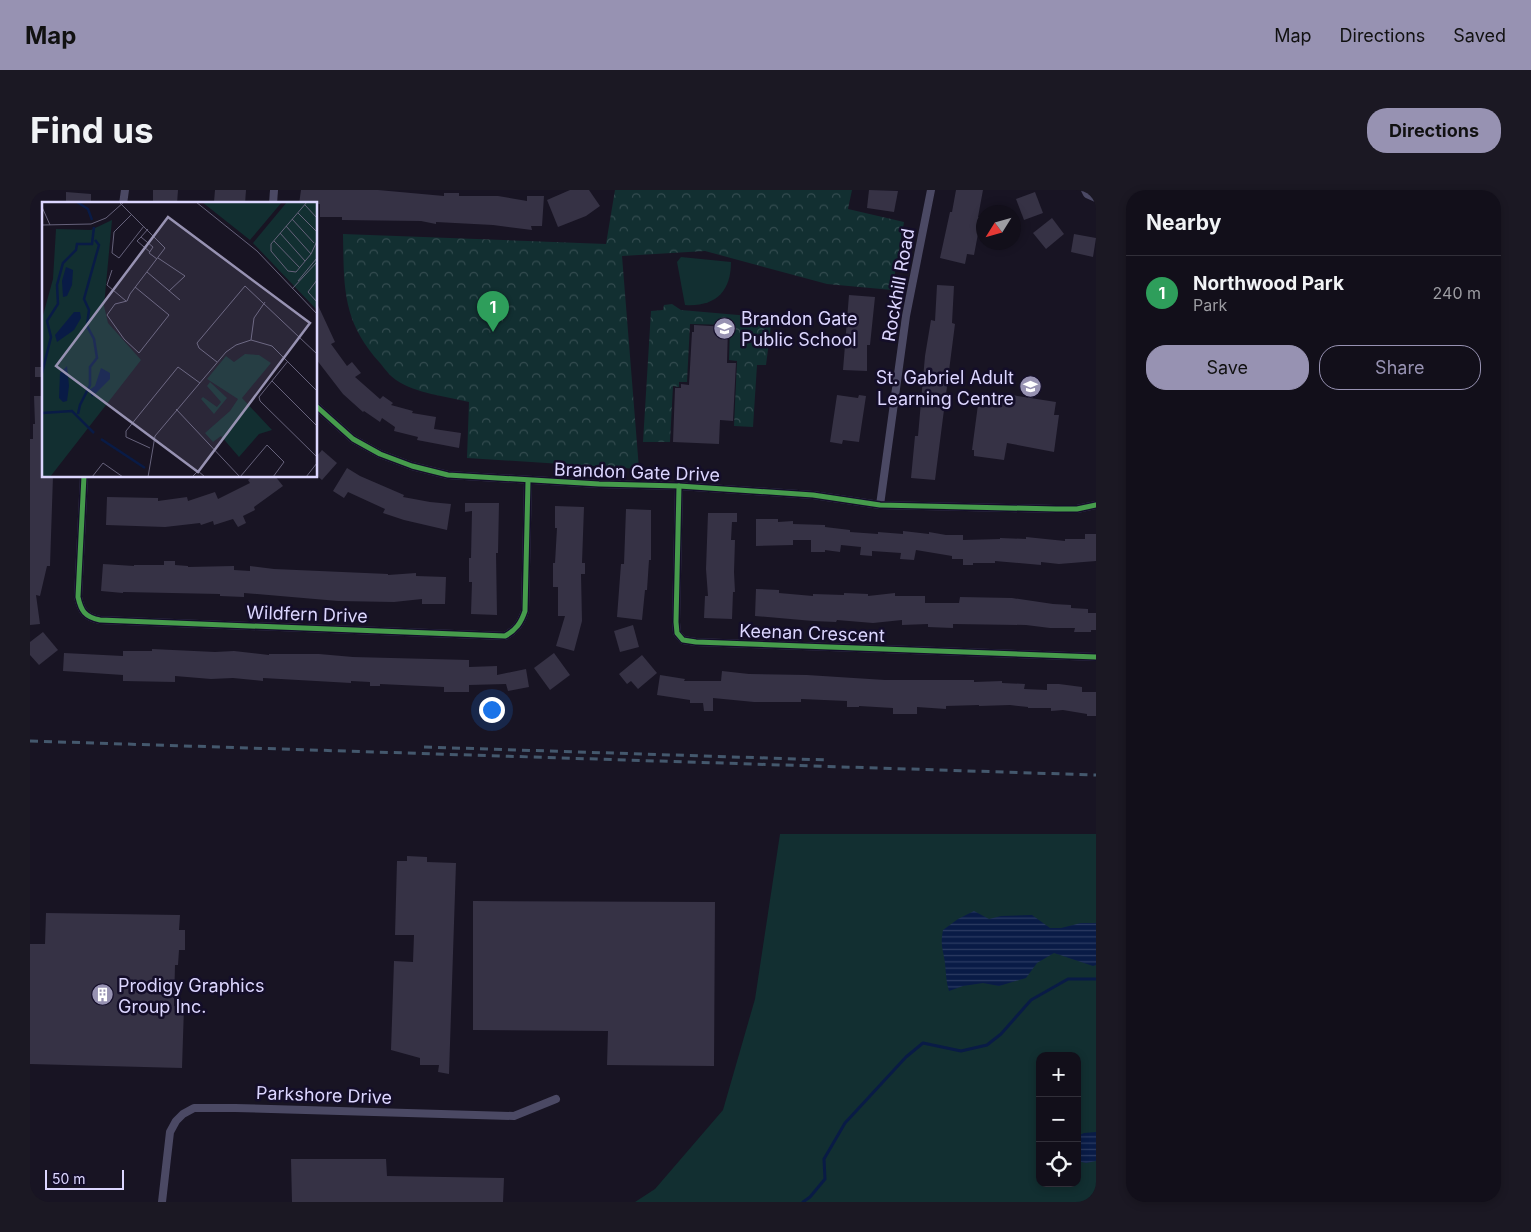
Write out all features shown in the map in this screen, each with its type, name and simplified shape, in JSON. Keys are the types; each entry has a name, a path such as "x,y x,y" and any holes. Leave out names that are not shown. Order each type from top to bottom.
{"street":[{"name":"Rockhill Road","path":"880,505 906,316 931,190"},
{"path":"1085,190 1087,194 1096,198"},
{"name":"Brandon Gate Drive","path":"318,408 353,439 380,454 412,466 448,475 528,481 679,486 808,495 880,505 1077,509 1096,505"},
{"name":"Wildfern Drive","path":"84,478 78,597 82,611 89,618 505,636 513,632 522,622 525,611 528,481"},
{"name":"Keenan Crescent","path":"679,486 676,622 677,633 683,640 1096,657"},
{"name":"Parkshore Drive","path":"162,1202 170,1132 176,1120 194,1108 514,1116 556,1099"}],"green space":[{"path":"615,190 852,190 848,209 904,222 892,290 827,284 705,251 622,256 639,469 467,458 469,402 422,392 404,385 388,372 358,333 352,318 345,287 343,234 606,244"},
{"path":"681,257 731,262 728,282 719,295 705,303 685,305 677,262"},
{"path":"672,304 681,310 772,318 766,365 757,365 753,427 734,426 737,361 729,360 730,325 690,324 687,382 679,382 679,387 673,386 670,442 643,442 651,311 663,310 664,305"},
{"path":"780,834 1096,834 1096,1202 635,1202 655,1189 723,1110 755,999"}],"water":[{"path":"974,911 989,919 1001,916 1032,915 1050,928 1061,928 1081,923 1096,923 1096,965 1093,966 1054,953 1037,963 1026,978 999,986 983,983 963,986 949,991 942,944 943,930 958,919"},
{"path":"1096,1132 1096,1161 1081,1162 1081,1134"}],"building":[{"path":"153,190 178,190 177,202 153,202"},
{"path":"215,190 246,190 245,202 214,202"},
{"path":"301,190 378,190 444,196 444,193 459,193 459,196 498,196 527,201 527,196 544,196 542,226 531,226 532,230 493,225 436,222 436,224 421,221 342,220 342,217 320,217 320,204 318,202 299,202"},
{"path":"570,190 589,190 600,206 586,216 558,227 547,200"},
{"path":"869,190 898,191 894,212 867,208"},
{"path":"956,190 983,190 980,205 976,205 976,244 974,255 967,254 965,264 940,258 950,212 952,212"},
{"path":"66,192 91,194 91,202 66,202"},
{"path":"1035,192 1043,213 1024,220 1021,205 1018,205 1016,199"},
{"path":"1052,218 1064,234 1046,249 1033,233"},
{"path":"1074,234 1096,238 1093,257 1071,252"},
{"path":"937,285 954,286 952,323 955,324 935,480 911,478 915,436 918,436 925,356 931,320 935,321"},
{"path":"849,295 875,297 870,345 867,345 867,371 843,370"},
{"path":"318,305 335,342 331,344 347,366 352,362 361,373 355,377 380,399 383,396 393,403 391,405 413,411 412,413 436,417 434,429 461,433 459,448 417,440 418,437 394,431 395,427 382,418 380,422 363,412 343,394 318,362"},
{"path":"694,325 728,327 727,363 736,363 733,421 720,420 719,444 673,442 675,388 681,388 681,384 689,385"},
{"path":"35,367 42,367 42,377 35,377"},
{"path":"999,393 1056,402 1054,415 1059,415 1054,452 1007,443 1004,460 974,456 974,450 972,450 979,397 993,399 994,394 999,395"},
{"path":"837,395 858,398 859,395 866,396 859,442 843,440 842,444 830,442"},
{"path":"34,396 42,396 42,478 53,478 50,566 47,566 40,596 36,595 40,624 30,625 30,439 33,439 33,424 35,424"},
{"path":"322,450 337,463 322,480 318,477 318,455"},
{"path":"347,468 360,476 404,495 403,497 451,504 447,530 383,513 385,509 348,492 344,498 333,491"},
{"path":"250,478 277,478 283,486 254,507 255,510 243,516 246,523 238,527 233,519 214,525 213,521 201,525 200,523 165,527 106,525 107,497 158,498 158,501 187,497 188,501 215,492 218,499 250,483 248,480"},
{"path":"465,503 499,503 498,553 496,553 497,615 471,614 472,582 469,582 469,558 471,558 472,511 465,512"},
{"path":"555,506 584,507 582,563 585,563 585,574 581,574 582,621 574,651 556,646 565,616 558,616 558,587 553,587 553,563 555,563 557,528 555,528"},
{"path":"626,509 651,510 651,560 649,560 642,620 617,617 621,564 624,564"},
{"path":"708,513 737,513 737,522 732,522 731,540 735,540 735,592 733,592 732,619 704,618 705,596 708,596 706,569"},
{"path":"756,519 778,519 778,522 793,521 793,524 825,525 825,527 850,530 850,532 903,534 903,531 963,535 963,540 1026,539 1026,537 1065,541 1065,539 1085,539 1085,534 1096,534 1096,561 1059,564 1041,562 1041,565 995,561 995,563 963,565 963,559 952,559 952,556 916,550 914,560 900,559 901,553 872,551 872,556 860,555 861,547 841,545 840,552 825,550 825,552 811,552 811,540 793,540 793,545 756,546"},
{"path":"164,561 175,561 175,565 188,567 234,566 234,570 250,571 250,566 388,575 416,573 416,576 446,577 445,604 422,604 422,599 394,602 338,601 244,593 244,597 220,596 220,594 101,591 103,564 164,565"},
{"path":"756,589 779,590 779,593 813,596 813,594 844,595 844,593 868,594 868,596 895,593 895,596 925,596 925,603 959,603 960,597 1012,598 1071,605 1071,608 1088,609 1088,613 1096,613 1096,630 1091,630 1091,632 1074,632 1075,628 1050,628 1026,625 953,624 953,628 928,627 928,624 902,625 902,620 873,623 837,620 836,622 755,616"},
{"path":"633,625 639,647 620,652 614,631"},
{"path":"43,632 58,650 39,665 30,655 30,642"},
{"path":"152,649 234,651 269,655 319,654 353,657 469,660 469,667 497,666 497,675 526,669 529,687 508,691 506,684 469,685 469,692 444,692 444,687 380,684 380,686 370,686 370,682 351,681 351,683 263,678 263,681 175,676 175,682 123,681 123,675 63,671 64,653 123,656 123,651 152,651"},
{"path":"554,653 570,675 550,690 534,668"},
{"path":"642,655 657,673 638,689 631,681 627,684 619,674"},
{"path":"722,671 749,674 807,675 885,680 1002,681 1002,683 1025,684 1024,689 1047,690 1047,684 1059,684 1082,687 1082,692 1096,692 1096,716 1087,716 1087,714 1063,710 1051,711 1051,708 1028,708 1010,705 946,706 946,709 917,707 917,714 893,714 893,708 847,707 847,701 801,699 801,702 754,702 713,698 713,711 704,711 703,703 690,703 690,700 657,695 660,675 685,679 684,681 721,681"},
{"path":"407,856 427,857 427,862 456,863 449,1074 438,1072 439,1065 420,1065 420,1058 391,1050 394,961 413,962 414,935 395,935 397,861 407,861"},
{"path":"473,901 715,902 714,1066 607,1065 608,1031 473,1030"},
{"name":"Prodigy Graphics Group Inc.","path":"46,913 180,915 179,930 185,930 185,950 179,950 178,965 175,965 174,1006 184,1007 182,1068 30,1064 30,944 45,944"},
{"path":"291,1159 386,1159 387,1176 504,1178 503,1202 292,1202"}],"waterway":[{"path":"803,1202 810,1197 825,1179 824,1159 845,1123 906,1057 923,1043 961,1051 987,1045 1001,1034 1031,1000 1068,979 1096,979"}],"railway":[{"path":"30,741 1096,775"},
{"path":"424,747 829,760"}],"cycle path":[{"path":"318,408 353,439 380,454 412,466 448,475 599,484 679,486 813,495 880,505 1056,509 1077,509 1096,505"},
{"path":"84,478 78,597 84,613 95,619 505,636 518,626 525,611 528,481"},
{"path":"679,486 676,622 677,633 683,640 1096,657"}],"place":[{"name":"Brandon Gate Public School","path":"725,328"},
{"name":"Northwood Park","path":"493,332"},
{"name":"St. Gabriel Adult Learning Centre","path":"1030,387"},
{"name":"Prodigy Graphics Group Inc.","path":"102,995"}]}
